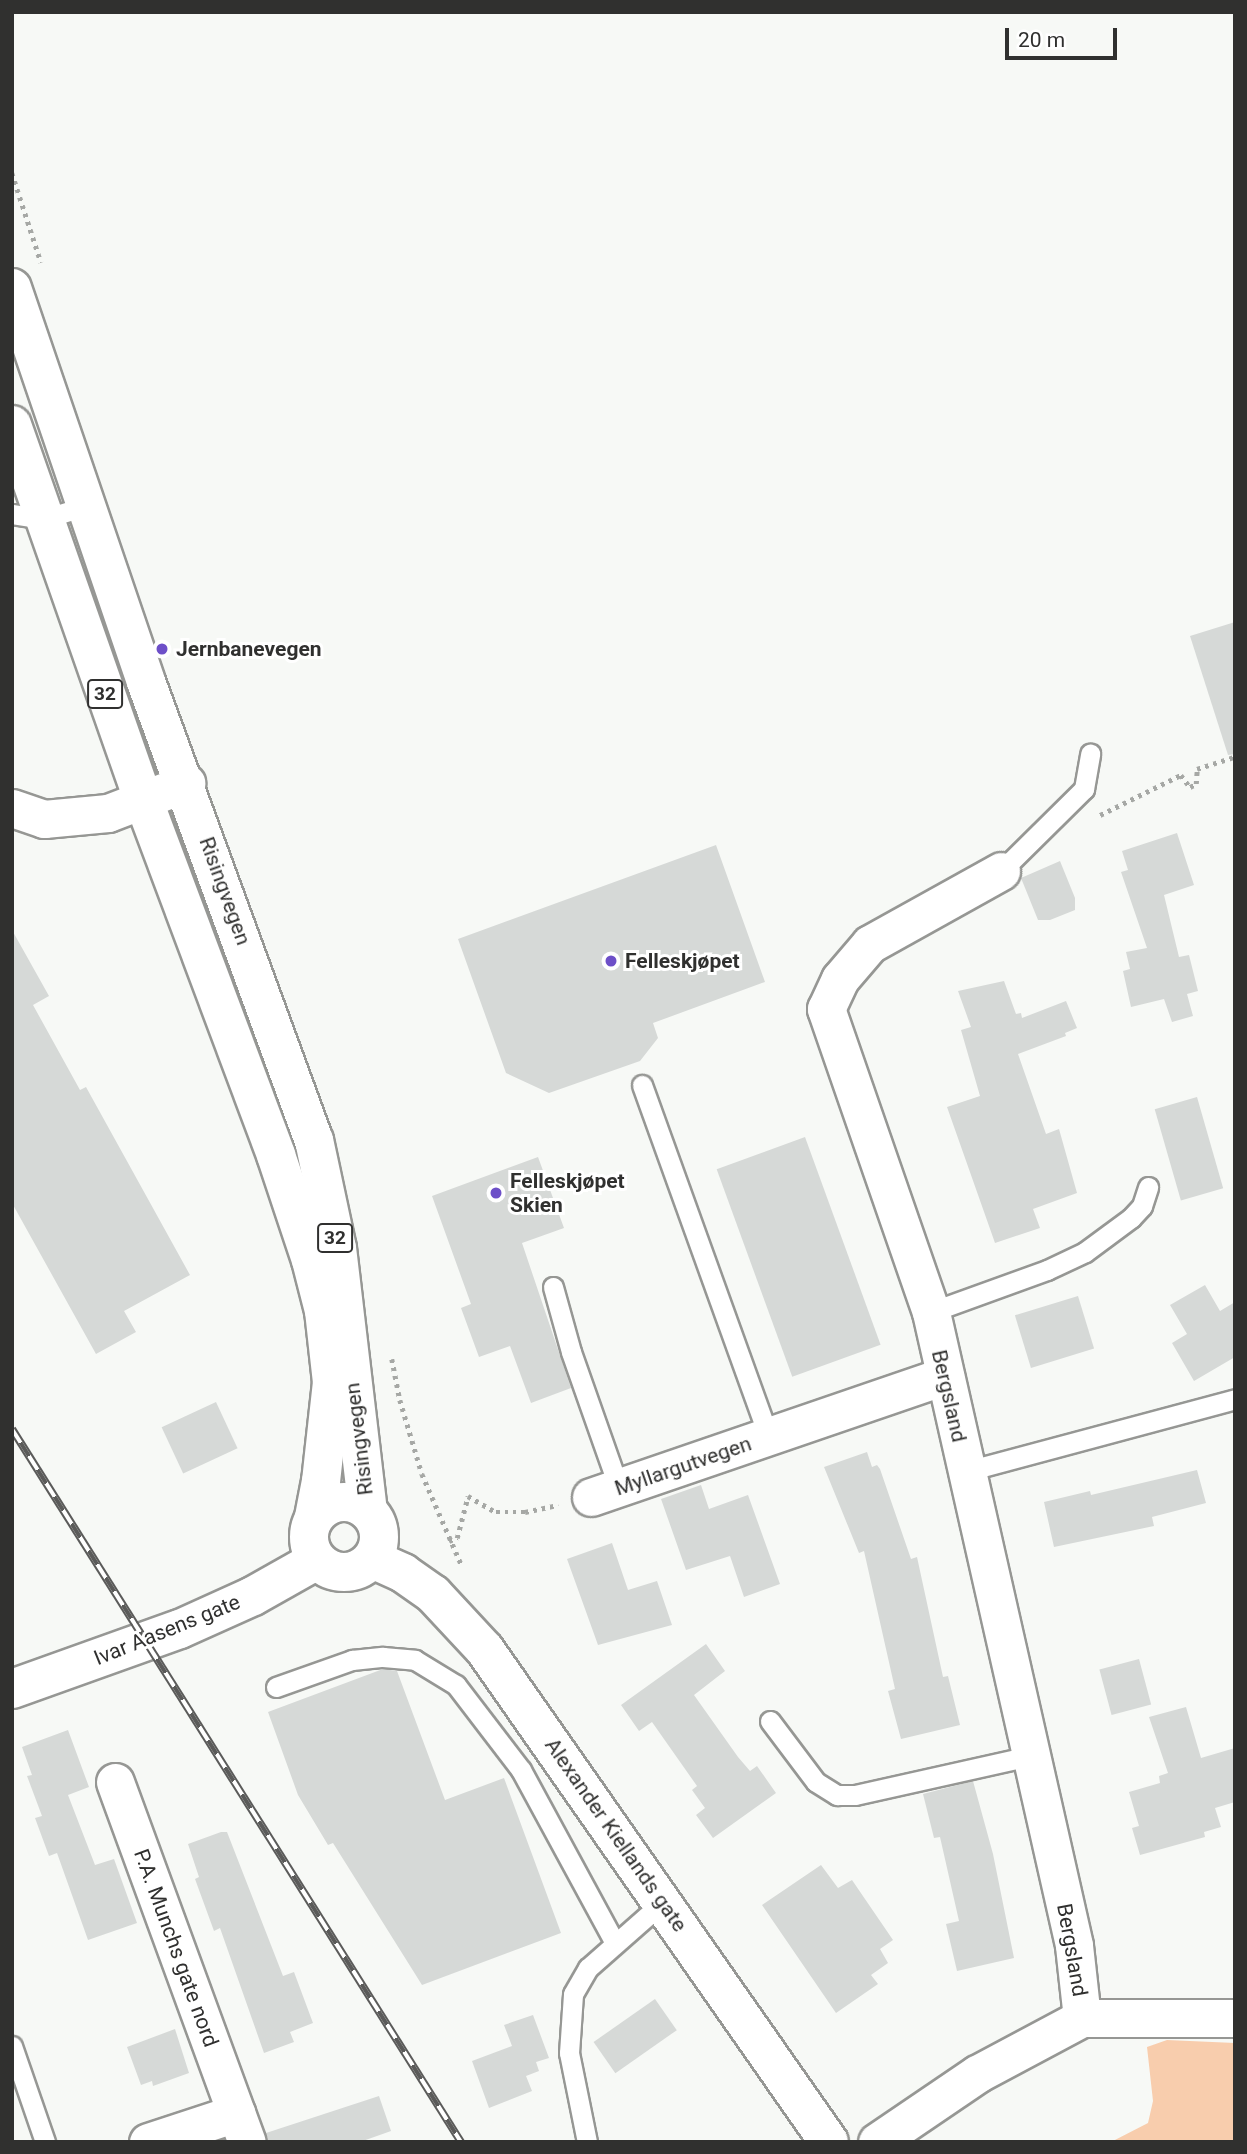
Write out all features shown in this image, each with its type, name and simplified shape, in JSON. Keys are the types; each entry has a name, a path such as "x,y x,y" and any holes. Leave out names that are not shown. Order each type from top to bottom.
{"main road":[{"name":"Risingvegen","path":"12,288 146,682 186,783 314,1140 337,1248 368,1510 379,1534 372,1559"},
{"name":"Risingvegen","path":"12,425 28,517 143,799 276,1155 311,1260 324,1311 332,1382 321,1481 308,1539 317,1560"},
{"name":"Risingvegen","path":"314,1517 332,1503 344,1501 368,1510"},
{"path":"317,1560 338,1572 351,1572 372,1559"},
{"name":"Alexander Kiellands gate","path":"372,1559 403,1573 433,1594 485,1650 829,2142"},
{"name":"Ivar Aasens gate","path":"12,1689 180,1629 253,1596 317,1560"}],"street":[{"path":"12,808 44,819 108,813 186,783"},
{"name":"Bergsland","path":"1001,872 870,944 840,979 826,1009 931,1312 1074,1945 1082,2018"},
{"name":"Myllargutvegen","path":"605,1493 945,1376"},
{"name":"P.A. Munchs gate nord","path":"115,1782 242,2127 148,2142"},
{"name":"Bergsland","path":"877,2142 976,2074 1082,2018 1235,2018"}],"lane":[{"path":"28,517 86,506"},
{"path":"1001,872 1084,789 1090,754"},
{"path":"642,1085 769,1437"},
{"path":"931,1312 1047,1270 1085,1251 1142,1206 1148,1187"},
{"path":"554,1287 605,1493"},
{"path":"967,1471 1235,1399"},
{"path":"276,1687 352,1660 383,1657 415,1660 456,1685 521,1769 615,1943"},
{"path":"770,1721 816,1782 837,1795 855,1795 1030,1756"},
{"path":"587,2142 569,2053 573,1994 588,1968 663,1902"},
{"path":"12,2046 44,2142"}],"path":[{"path":"1091,820 1181,775 1190,787 1196,784 1197,769 1235,757"},
{"name":"Myllargutvegen","path":"449,1541 457,1538 468,1496 496,1512 524,1512 605,1493"}],"shaded area":[{"path":"1167,2040 1235,2043 1235,2142 1111,2142 1148,2123 1153,2101 1147,2047"}],"building":[{"path":"1235,622 1235,754 1228,755 1190,636"},
{"path":"1177,833 1194,885 1164,895 1179,957 1189,955 1198,991 1187,994 1193,1016 1172,1022 1164,999 1131,1007 1123,971 1130,969 1126,952 1147,948 1121,872 1128,870 1122,851"},
{"name":"Felleskjøpet","path":"716,845 765,982 653,1023 658,1038 640,1061 549,1093 506,1073 458,939"},
{"path":"1060,861 1075,898 1075,910 1050,920 1038,920 1021,878"},
{"path":"12,930 49,996 33,1005 80,1090 86,1087 190,1275 124,1311 136,1332 96,1354 12,1203"},
{"path":"1004,981 1016,1014 1021,1013 1022,1018 1066,1001 1077,1028 1065,1033 1066,1036 1018,1054 1046,1134 1059,1129 1077,1193 1033,1209 1040,1228 995,1243 947,1107 980,1096 961,1030 971,1027 958,991"},
{"path":"1197,1097 1223,1188 1181,1200 1155,1109"},
{"path":"805,1137 881,1345 792,1377 717,1169"},
{"path":"538,1157 564,1228 522,1243 571,1388 531,1403 510,1346 479,1357 461,1308 471,1304 432,1196"},
{"path":"1205,1285 1220,1311 1235,1302 1235,1357 1194,1381 1172,1343 1187,1334 1170,1305"},
{"path":"1078,1296 1094,1349 1031,1368 1015,1315"},
{"path":"216,1402 238,1448 183,1474 162,1427"},
{"path":"867,1452 872,1467 877,1465 880,1469 911,1559 917,1557 943,1677 948,1676 960,1725 901,1739 888,1691 895,1689 864,1551 859,1553 824,1467"},
{"path":"1197,1470 1206,1503 1152,1517 1154,1526 1054,1547 1044,1502 1090,1491 1091,1495"},
{"path":"701,1485 709,1509 748,1495 780,1584 744,1597 730,1556 686,1570 661,1499"},
{"path":"612,1543 628,1590 657,1581 672,1625 598,1645 567,1559"},
{"path":"706,1644 725,1671 694,1695 738,1757 750,1771 757,1766 776,1793 713,1838 696,1815 705,1808 692,1790 697,1786 652,1722 639,1731 621,1705"},
{"path":"1139,1659 1151,1704 1112,1715 1099,1670"},
{"path":"383,1669 397,1671 445,1800 504,1778 561,1933 422,1985 333,1843 328,1845 298,1795 268,1712"},
{"path":"1186,1707 1201,1758 1235,1748 1235,1802 1215,1808 1221,1827 1204,1832 1205,1837 1140,1855 1132,1828 1139,1826 1129,1792 1160,1783 1159,1776 1168,1773 1149,1717"},
{"path":"68,1730 89,1787 68,1795 95,1865 114,1859 137,1923 88,1940 57,1853 49,1856 35,1818 42,1816 27,1776 32,1775 22,1747"},
{"path":"973,1781 993,1854 1014,1958 957,1971 946,1924 959,1921 940,1837 934,1838 923,1794"},
{"path":"227,1832 283,1976 294,1972 313,2023 290,2032 294,2042 264,2053 220,1928 214,1931 195,1879 199,1877 188,1844"},
{"path":"821,1865 838,1888 852,1880 893,1940 880,1949 888,1963 871,1975 878,1984 836,2013 762,1905"},
{"path":"655,1999 677,2030 615,2073 594,2042"},
{"path":"533,2015 549,2058 536,2062 539,2071 526,2076 532,2091 489,2108 472,2061 512,2046 504,2025"},
{"path":"175,2029 189,2073 153,2086 152,2081 141,2085 127,2047"},
{"path":"379,2096 391,2131 360,2142 267,2142 266,2133"}],"railway":[{"path":"12,1429 461,2142"}],"place":[{"name":"Jernbanevegen","path":"162,649"},
{"name":"Felleskjøpet","path":"611,961"},
{"name":"Felleskjøpet Skien","path":"496,1193"}]}
